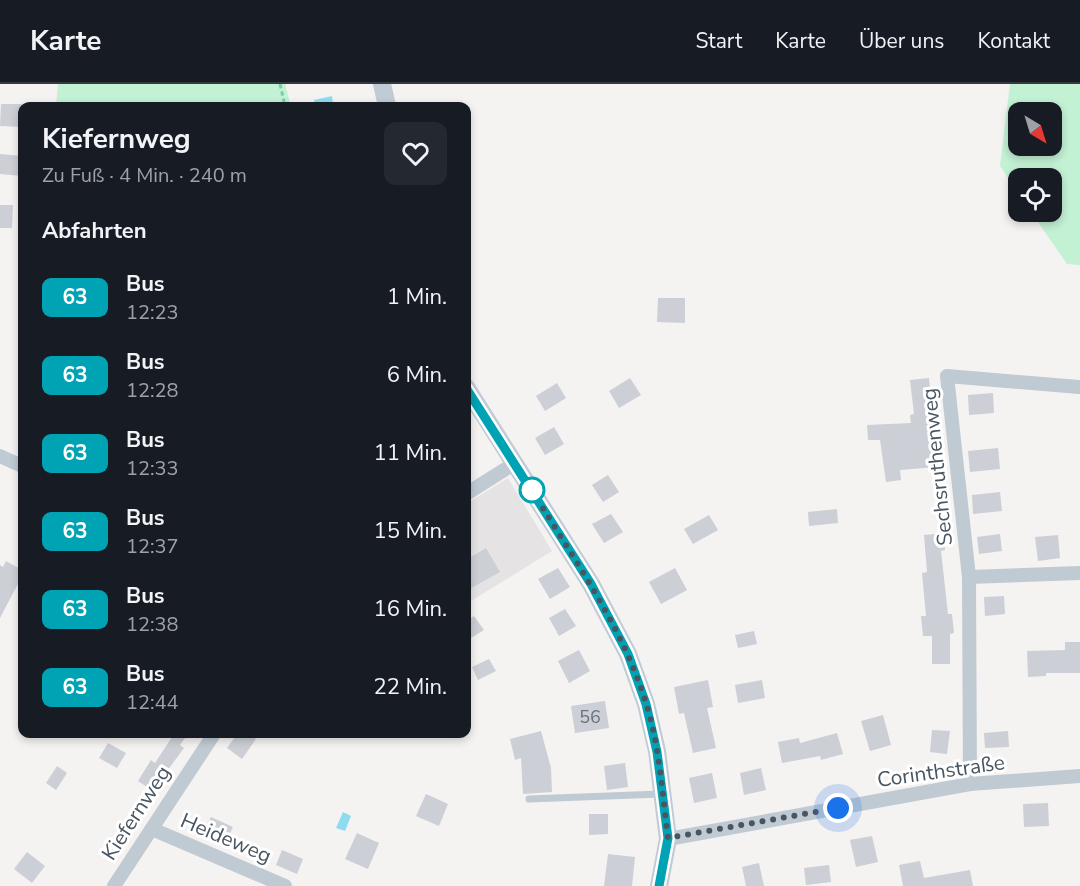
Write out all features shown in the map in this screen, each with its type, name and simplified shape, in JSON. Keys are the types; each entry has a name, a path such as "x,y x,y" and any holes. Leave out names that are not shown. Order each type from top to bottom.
{"street":[{"path":"382,84 386,102"},
{"name":"Sechsruthenweg","path":"970,784 969,577 947,376 1079,387"},
{"path":"471,395 591,584 628,654 646,704 657,752 668,838 659,886"},
{"path":"0,456 18,464"},
{"path":"471,491 515,464"},
{"path":"969,577 1080,573"},
{"name":"Kiefernweg","path":"114,886 211,738"},
{"name":"Corinthstraße","path":"668,838 970,784 1080,776"},
{"name":"Heideweg","path":"152,829 285,886"}],"lane":[{"path":"529,799 662,794"}],"path":[{"path":"280,84 284,102"}],"shaded area":[{"path":"508,478 552,551 471,601 471,501"}],"green space":[{"path":"58,84 285,84 290,102 56,102"},
{"path":"1010,84 1080,84 1080,265 1067,264 1038,222 1062,222 1062,168 1008,168 1008,178 1000,166"}],"water":[{"path":"332,96 333,102 314,102 314,100"},
{"path":"343,812 351,816 345,831 336,828"}],"building":[{"path":"1,104 18,104 18,127 0,126"},
{"path":"0,154 18,156 18,176 0,174"},
{"path":"0,205 13,205 12,228 0,228"},
{"path":"658,298 685,298 685,323 657,322"},
{"path":"630,378 641,395 619,408 609,391"},
{"path":"929,378 937,467 900,470 901,480 886,482 880,440 868,440 867,425 911,423 910,415 914,414 910,380"},
{"path":"557,383 566,398 545,411 536,396"},
{"path":"993,393 994,413 969,415 968,395"},
{"path":"554,427 564,444 545,455 535,438"},
{"path":"998,448 1000,469 970,472 968,451"},
{"path":"608,475 619,492 603,502 592,485"},
{"path":"1000,492 1002,511 973,514 972,495"},
{"path":"837,509 838,523 809,526 808,512"},
{"path":"611,514 623,532 604,543 592,524"},
{"path":"709,515 718,530 693,544 684,529"},
{"path":"944,533 945,550 941,551 948,614 952,614 954,633 950,634 950,664 932,664 932,636 923,636 921,616 926,616 922,573 927,572 924,535"},
{"path":"1000,534 1002,551 979,554 977,537"},
{"path":"1058,535 1060,558 1038,561 1035,537"},
{"path":"486,548 500,572 471,588 471,557"},
{"path":"6,561 18,568 18,584 0,618 0,565 3,567"},
{"path":"558,568 570,587 550,599 538,579"},
{"path":"675,568 687,590 661,604 649,582"},
{"path":"1004,596 1005,614 985,616 984,597"},
{"path":"565,609 576,626 559,636 549,618"},
{"path":"474,616 484,630 471,638 471,618"},
{"path":"754,631 757,644 738,648 735,635"},
{"path":"1065,642 1080,642 1080,673 1046,673 1046,676 1028,677 1027,651 1065,650"},
{"path":"579,650 590,671 569,683 558,661"},
{"path":"489,659 496,671 478,680 472,667"},
{"path":"708,680 713,707 707,708 716,748 693,753 684,713 679,714 674,687"},
{"path":"762,680 765,698 738,703 735,685"},
{"path":"605,701 609,728 575,733 571,706"},
{"path":"883,715 891,745 870,751 861,721"},
{"path":"932,730 950,731 947,754 930,752"},
{"path":"541,731 551,768 552,792 523,794 521,758 515,760 510,739"},
{"path":"1008,731 1009,747 985,748 984,733"},
{"path":"837,733 843,754 821,760 820,756 782,763 778,742 799,738 800,743"},
{"path":"171,738 185,738 180,745 184,748 167,771 169,772 156,793 138,781 151,760 155,763"},
{"path":"234,738 256,739 242,759 227,748"},
{"path":"108,743 126,753 117,768 99,758"},
{"path":"625,763 628,787 607,790 604,766"},
{"path":"57,766 67,773 56,790 46,783"},
{"path":"761,768 766,790 744,795 740,773"},
{"path":"712,773 717,798 694,803 689,778"},
{"path":"426,794 448,804 439,826 416,816"},
{"path":"1048,803 1049,826 1024,827 1023,804"},
{"path":"589,814 608,814 608,834 589,835"},
{"path":"211,817 233,827 225,844 203,834"},
{"path":"357,833 379,843 368,869 345,859"},
{"path":"872,836 878,862 856,867 850,840"},
{"path":"282,850 303,859 297,874 276,865"},
{"path":"27,852 45,866 32,883 14,869"},
{"path":"608,854 635,857 632,886 604,886"},
{"path":"920,861 924,878 970,870 973,886 903,886 899,865"},
{"path":"759,863 764,886 746,886 742,867"},
{"path":"829,865 831,882 806,885 804,868"}],"bus line":[{"name":"63","path":"471,396 591,584 628,654 646,704 657,752 668,838 659,886"}],"route":[{"path":"532,490 591,584 628,654 646,704 657,752 668,838 838,808"}]}
